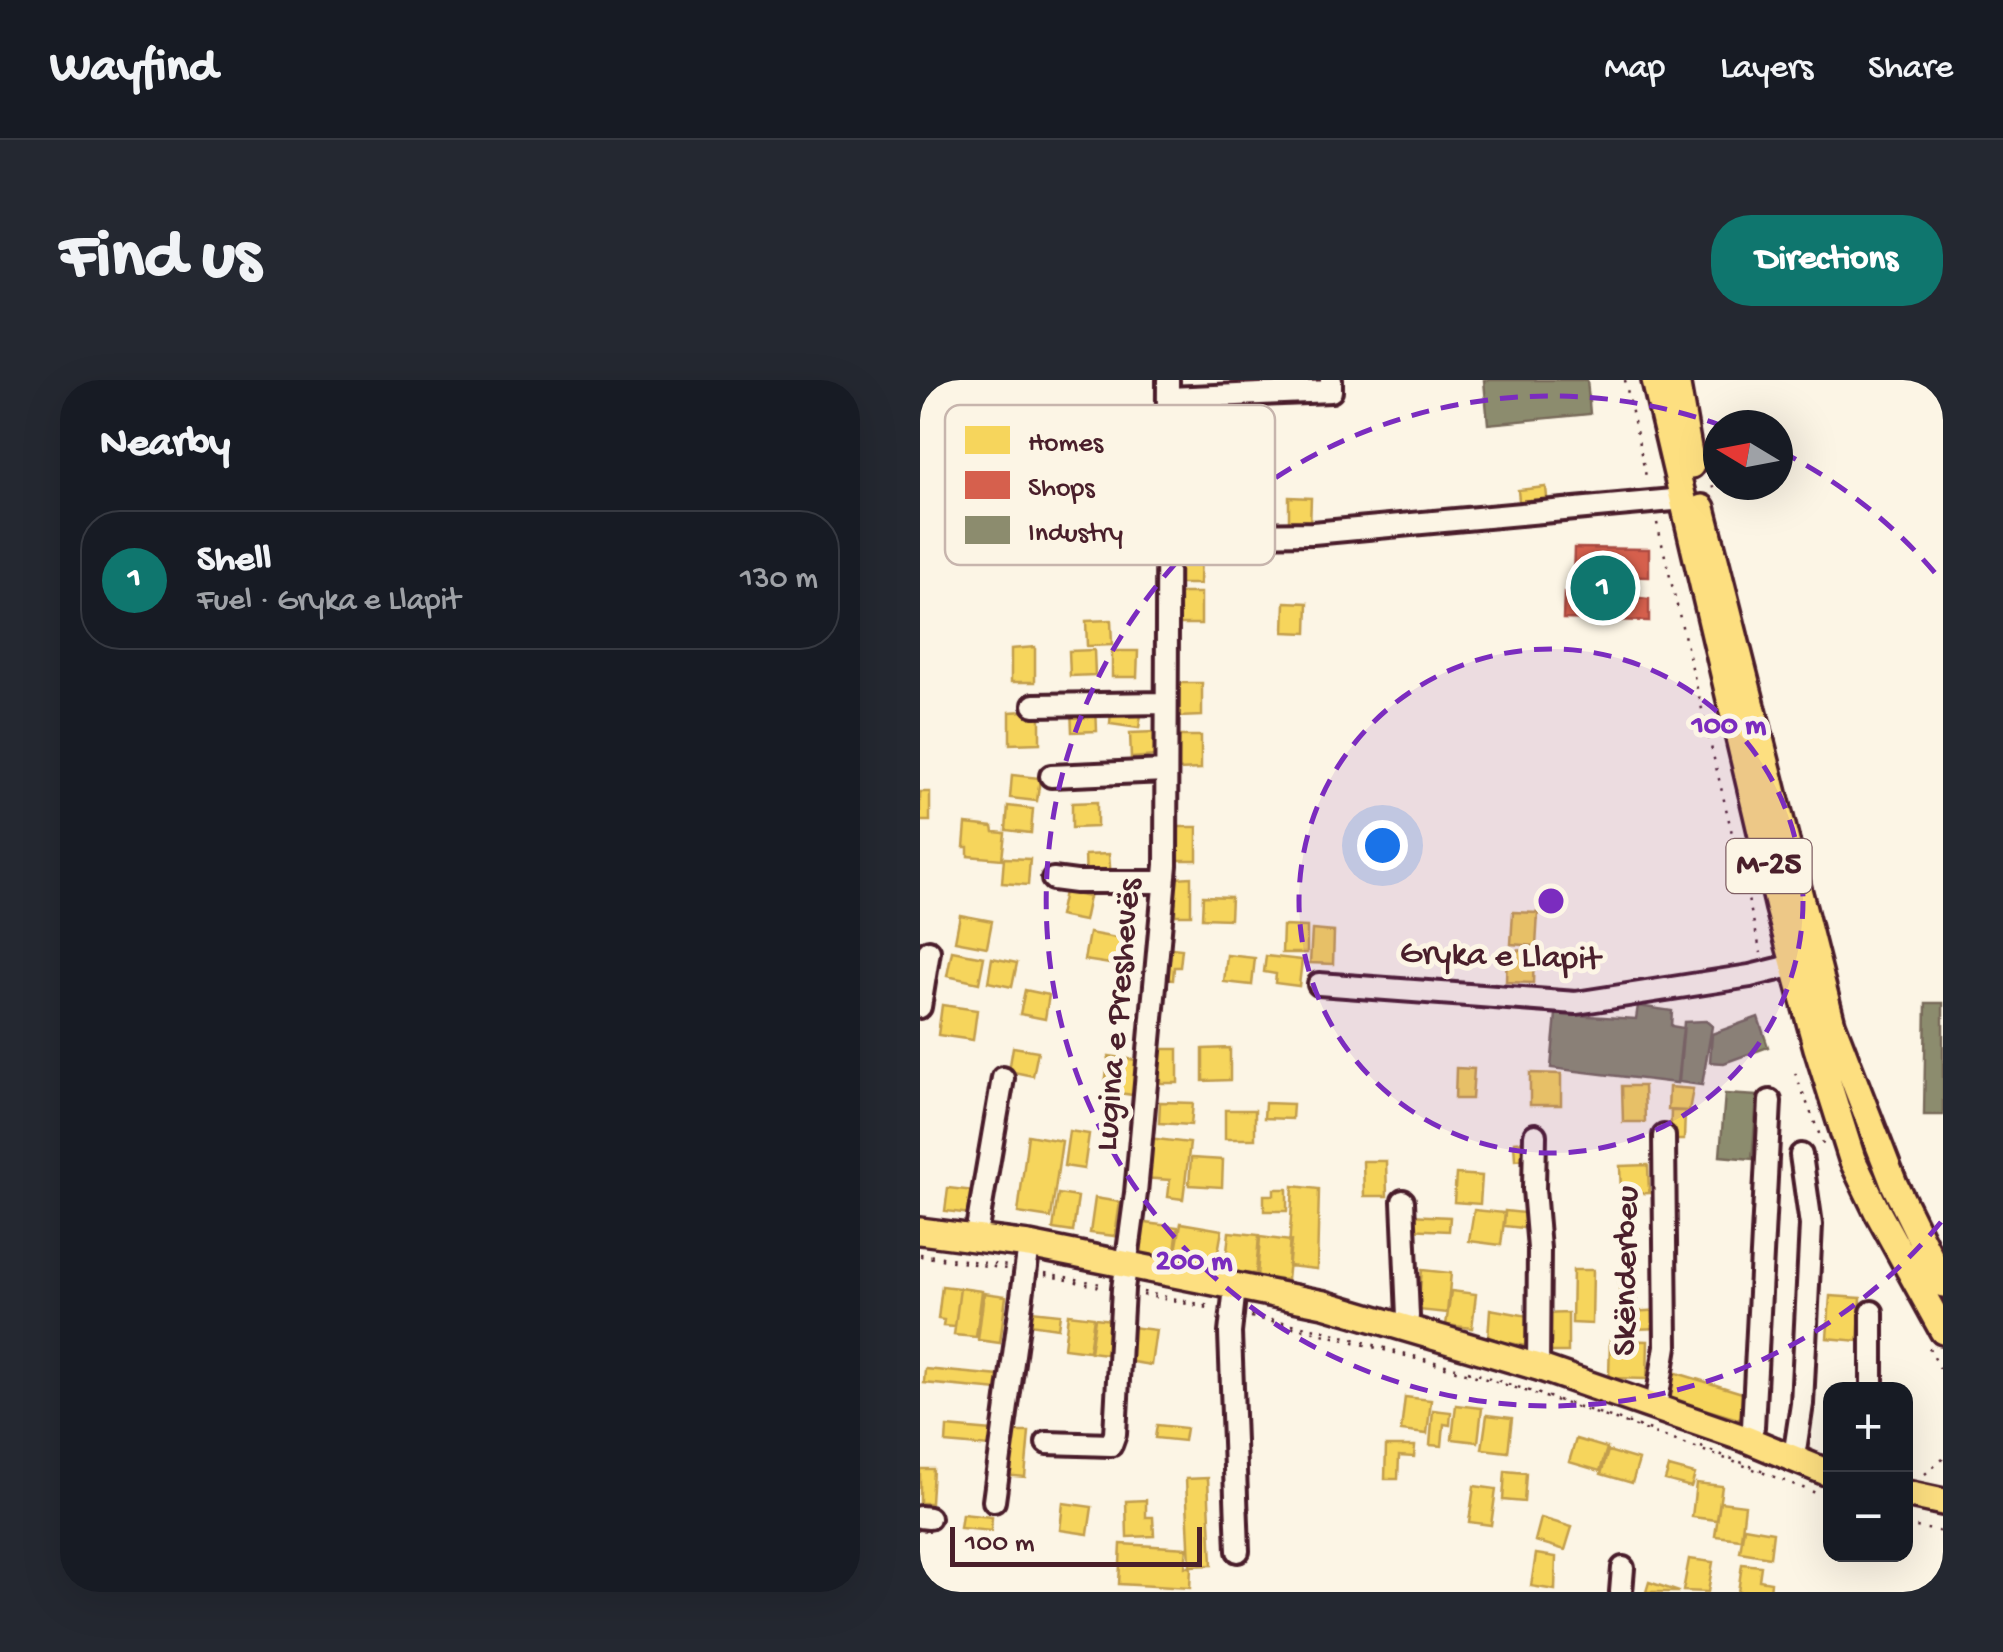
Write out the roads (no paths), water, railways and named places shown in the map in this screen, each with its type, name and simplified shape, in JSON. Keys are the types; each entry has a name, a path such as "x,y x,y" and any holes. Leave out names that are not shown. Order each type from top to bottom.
{"main road":[{"name":"M-25","path":"1655,380 1795,965 1852,1158 1943,1332"},
{"name":"M-25","path":"1676,380 1692,470 1832,1024 1894,1184 1943,1284"},
{"name":"Skënderbeu","path":"920,1232 972,1238 1027,1262 1232,1303 1324,1304 1538,1367 1746,1439 1826,1472"}],"street":[{"path":"1169,389 1331,391 1331,380"},
{"path":"1275,534 1684,499"},
{"name":"Lugina e Preshevës","path":"1047,1444 1110,1445 1116,1434 1125,1282 1164,882 1169,565"},
{"path":"1034,705 1164,703"},
{"path":"1052,776 1165,772"},
{"path":"1054,879 1164,882"},
{"path":"920,1008 930,951"},
{"name":"Gryka e Llapit","path":"1320,984 1576,1003 1795,965"},
{"path":"972,1238 1004,1078"},
{"path":"1746,1439 1753,1427 1770,1101"},
{"path":"1535,1135 1538,1367"},
{"name":"Skënderbeu","path":"1656,1407 1667,1315 1664,1136"},
{"path":"1794,1457 1802,1404 1811,1225 1800,1155"},
{"path":"1403,1202 1404,1296 1408,1316 1404,1326"},
{"path":"994,1501 1027,1262"},
{"path":"1232,1303 1238,1551"},
{"path":"1872,1312 1872,1382"},
{"path":"1621,1592 1623,1568"}],"place":[{"name":"Shell","path":"1603,588"}]}
